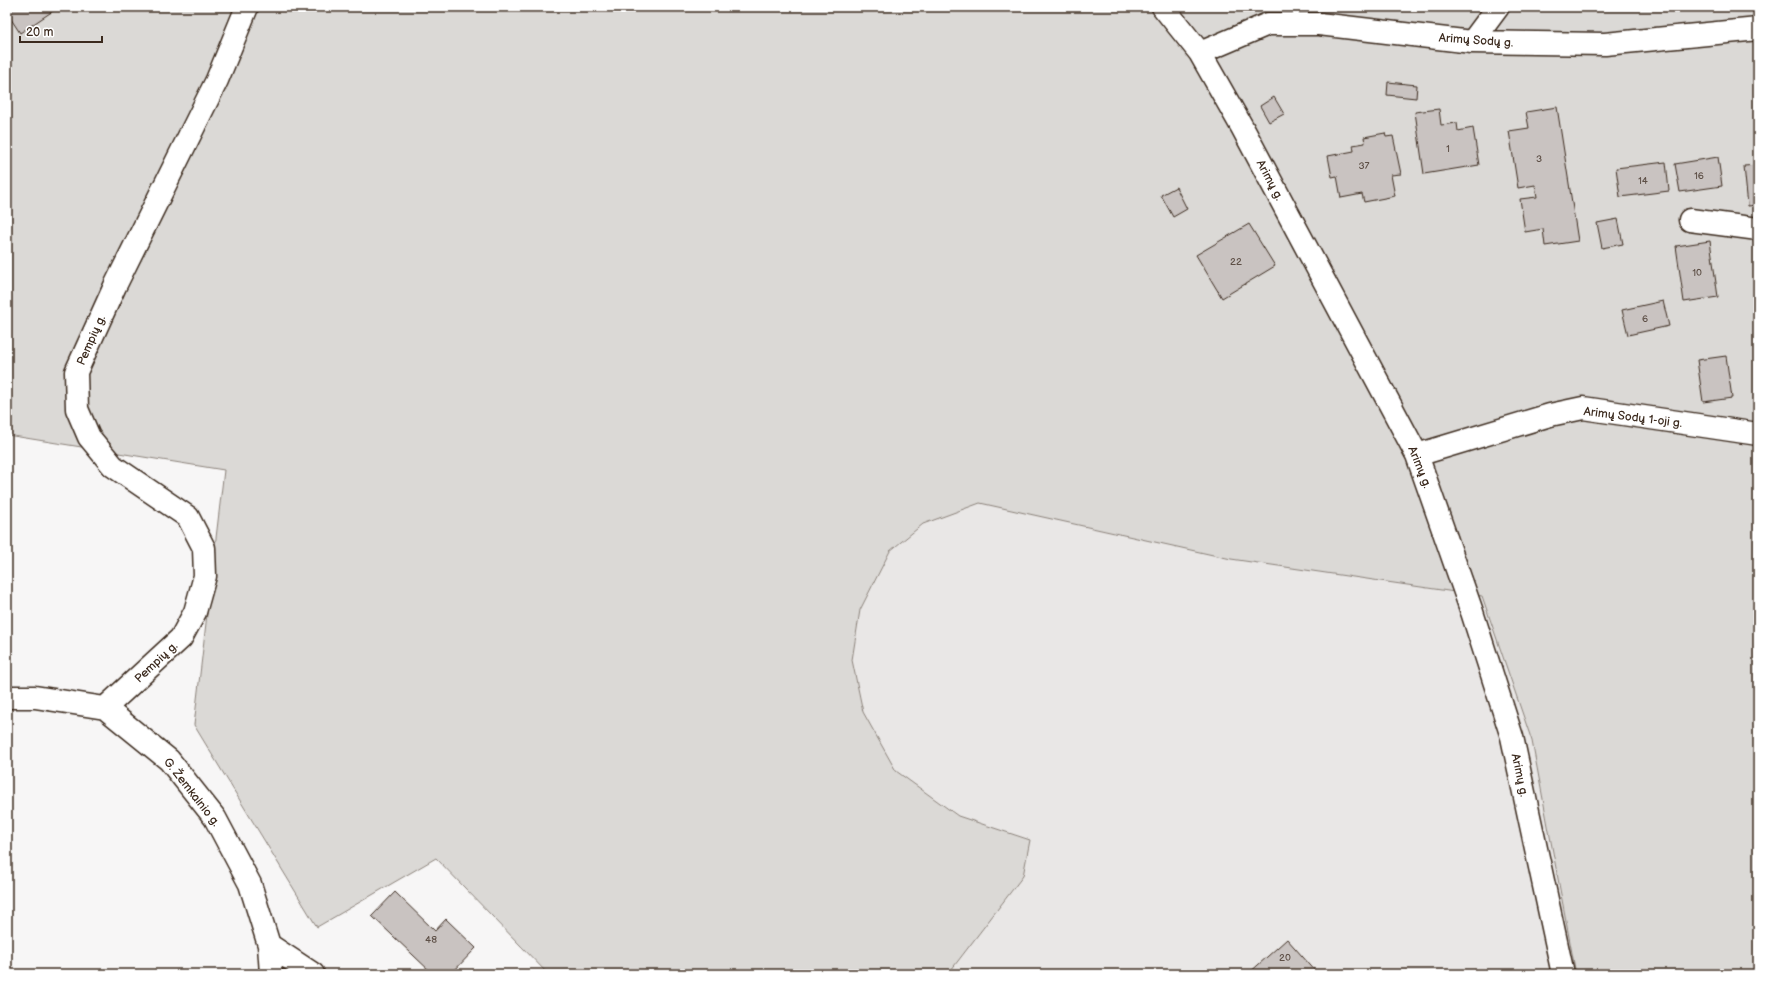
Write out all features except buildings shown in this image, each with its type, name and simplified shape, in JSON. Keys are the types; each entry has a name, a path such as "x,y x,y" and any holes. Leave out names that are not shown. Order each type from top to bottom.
{"street":[{"name":"Pempių g.","path":"105,708 181,638 195,612 205,576 204,548 188,517 113,466 89,437 77,410 76,372 115,286 217,80 247,7"},
{"name":"Arimų g.","path":"1163,7 1200,53 1242,126 1417,455 1472,612 1512,737 1563,974"},
{"path":"1472,42 1498,7"},
{"name":"Arimų Sodų g.","path":"1200,53 1268,24 1320,24 1472,42 1605,44 1758,30"},
{"path":"1690,220 1758,229"},
{"name":"Arimų Sodų 1-oji g.","path":"1417,455 1550,415 1583,408 1758,434"},
{"path":"7,697 35,697 105,708"},
{"name":"G. Žemkalnio g.","path":"105,708 169,760 215,818 250,884 268,945 271,974"},
{"path":"268,945 313,974"}],"shaded area":[{"path":"7,7 1758,7 1758,974 1576,974 1532,741 1482,596 1231,559 980,503 923,524 890,551 860,610 852,660 863,712 896,771 958,816 1030,840 1023,876 948,974 548,974 436,858 317,927 194,725 224,470 7,435"},
{"path":"980,503 1231,559 1482,596 1532,741 1576,974 948,974 1023,876 1030,840 958,816 896,771 863,712 852,660 860,610 890,551 923,524"}]}
